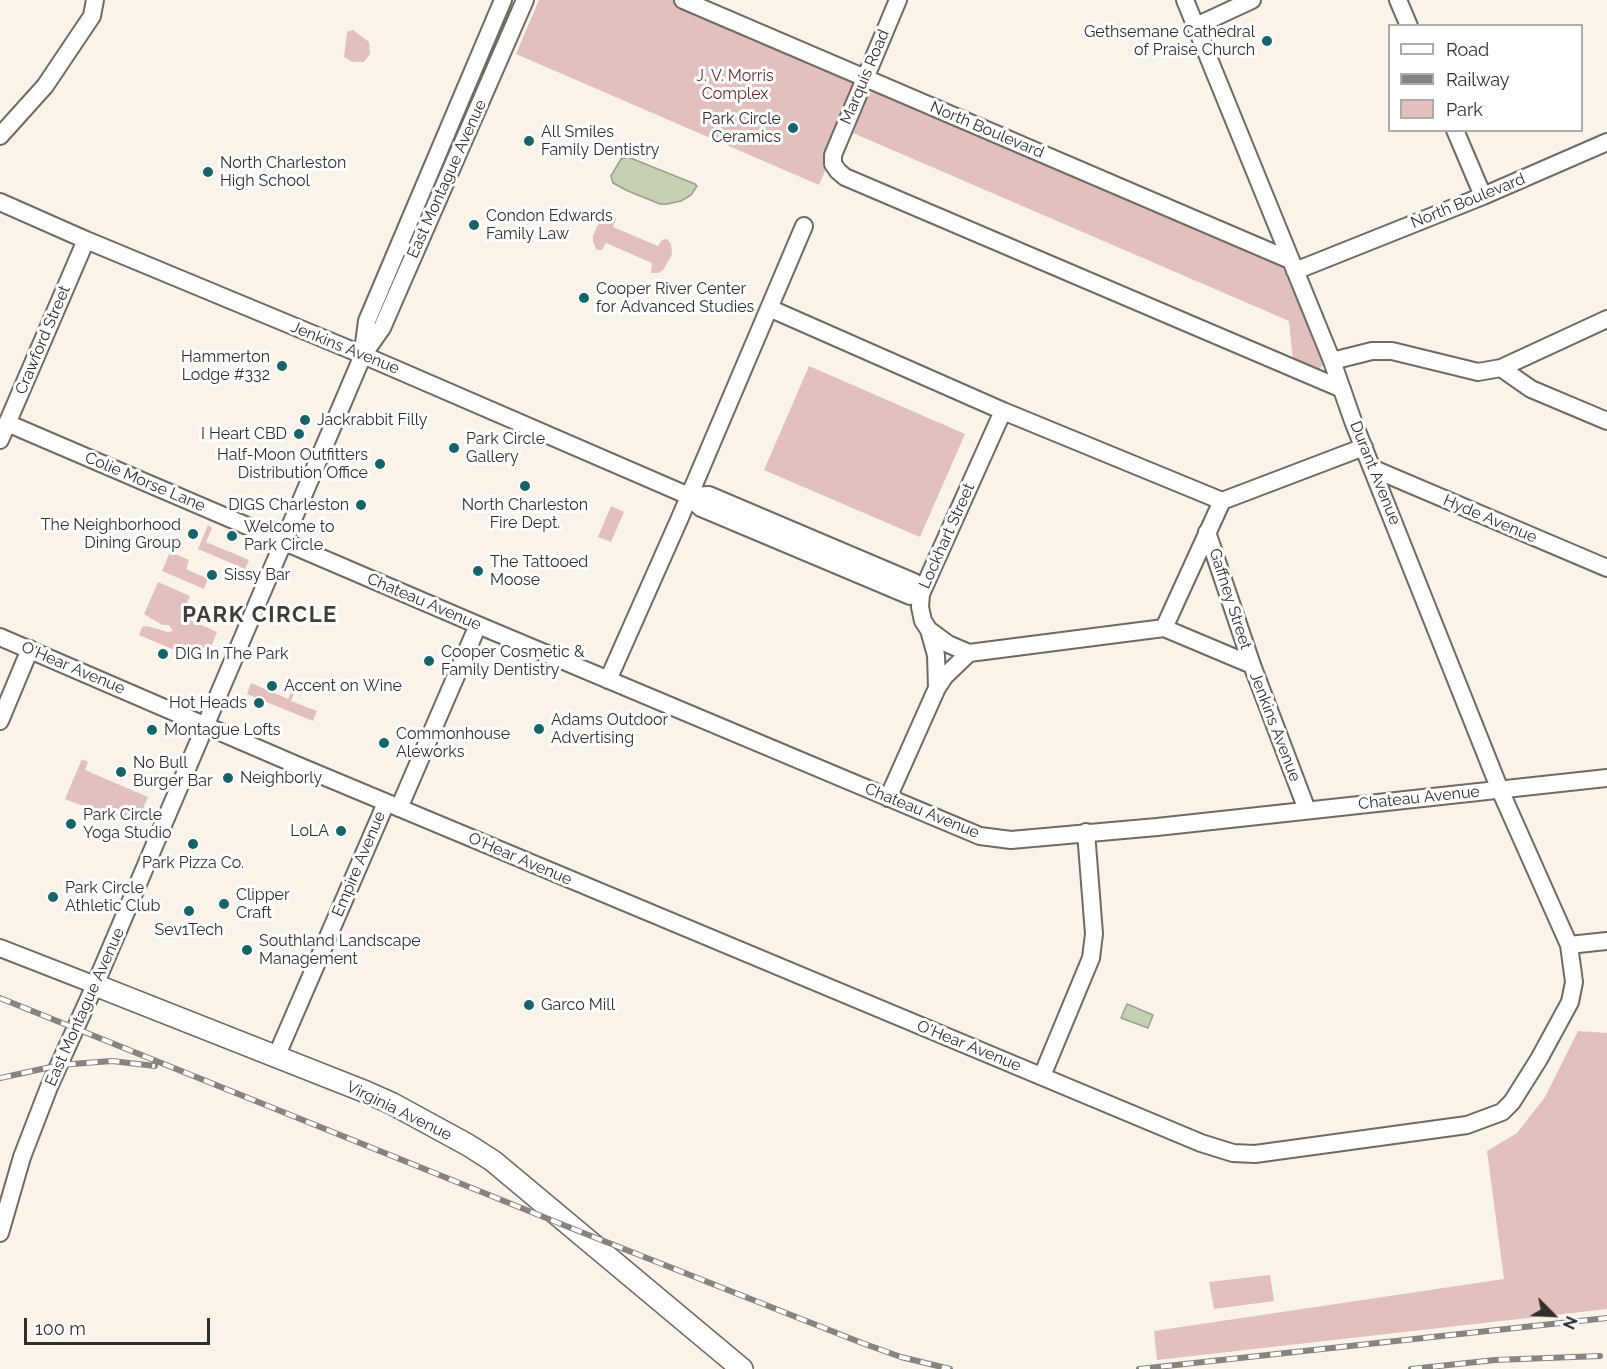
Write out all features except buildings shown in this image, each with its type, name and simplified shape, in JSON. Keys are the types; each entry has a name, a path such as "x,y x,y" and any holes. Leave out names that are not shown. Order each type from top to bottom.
{"main road":[{"name":"Virginia Avenue","path":"95,985 391,1103 468,1144 742,1369"}],"street":[{"path":"0,136 45,86 92,16 95,0"},
{"name":"East Montague Avenue","path":"363,355 367,321 503,0"},
{"name":"East Montague Avenue","path":"0,1233 26,1147 49,1088 363,355 382,328 525,0"},
{"name":"North Boulevard","path":"683,0 1293,265 1483,195 1607,142"},
{"name":"Marquis Road","path":"898,0 832,155 832,164 845,177 1342,389"},
{"name":"Durant Avenue","path":"1185,0 1332,361 1500,790 1569,945"},
{"path":"1196,26 1252,0"},
{"path":"1398,0 1408,24"},
{"path":"1456,132 1483,195"},
{"name":"Jenkins Avenue","path":"0,202 689,495 701,508 910,596 921,594"},
{"path":"608,680 804,226"},
{"name":"Crawford Street","path":"0,440 86,240"},
{"path":"769,308 1003,411 1222,501 1364,447"},
{"path":"1332,361 1372,351 1392,351 1478,372 1501,368 1607,319"},
{"path":"1501,368 1531,389 1607,421"},
{"name":"Lockhart Street","path":"888,798 937,688 936,655 929,630 923,621 920,607 921,594 1003,411"},
{"name":"Colie Morse Lane","path":"8,423 284,542"},
{"name":"Hyde Avenue","path":"1374,469 1607,568"},
{"path":"929,630 948,644 969,653 1164,628 1222,501"},
{"name":"Gaffney Street","path":"1208,532 1252,665"},
{"name":"Chateau Avenue","path":"284,542 980,836 1011,840 1157,827 1607,778"},
{"name":"Empire Avenue","path":"276,1057 478,625"},
{"name":"Jenkins Avenue","path":"1164,628 1252,665 1307,810"},
{"name":"O'Hear Avenue","path":"0,637 392,805 1196,1142 1233,1153 1256,1154 1467,1125 1502,1112 1512,1102 1539,1059 1570,1002 1574,982 1569,945"},
{"path":"0,721 30,649"},
{"path":"937,688 945,676 969,653"},
{"path":"1042,1076 1091,958 1094,934 1086,832"},
{"path":"1569,945 1607,941"},
{"name":"Virginia Avenue","path":"0,948 95,985"}],"green space":[{"name":"J. V. Morris Complex","path":"539,0 683,0 865,78 819,185 516,54"},
{"path":"353,30 369,42 370,54 364,62 352,62 344,57 347,32"},
{"path":"871,92 880,93 1280,264 1287,273 1324,364 1318,371 1293,360 1289,321 853,133 867,96"},
{"path":"612,215 616,219 613,227 658,246 662,240 667,239 671,244 672,255 663,270 651,273 652,263 606,243 602,250 597,250 593,236 597,226 606,217"},
{"path":"809,366 965,434 920,537 764,470"},
{"path":"611,506 624,512 611,542 598,537"},
{"path":"208,525 212,528 206,542 249,560 245,569 198,549"},
{"path":"170,552 189,560 186,569 208,579 204,589 162,571"},
{"path":"158,582 190,596 186,606 192,609 188,619 217,632 212,645 193,649 184,654 139,635 142,627 147,626 168,632 173,631 169,625 162,625 144,614"},
{"path":"251,683 288,699 293,688 296,689 291,701 317,711 313,721 247,694"},
{"path":"82,759 88,762 85,770 148,797 136,824 65,799"},
{"path":"1578,1031 1607,1033 1607,1309 1157,1360 1154,1331 1504,1279 1487,1151 1517,1133 1545,1097"},
{"path":"1270,1275 1274,1301 1214,1309 1209,1282"}],"shaded area":[{"path":"628,157 697,186 691,195 681,201 667,204 660,204 628,191 613,183 611,176 621,159"},
{"path":"1127,1004 1153,1015 1148,1028 1121,1018"}],"railway":[{"path":"0,998 862,1343 901,1357 950,1369"},
{"path":"0,1078 60,1065 85,1063 112,1061 155,1066"},
{"path":"1139,1369 1607,1318"},
{"path":"1411,1369 1495,1360 1600,1356"}],"place":[{"name":"Gethsemane Cathedral of Praise Church","path":"1267,41"},
{"name":"Park Circle Ceramics","path":"793,128"},
{"name":"All Smiles Family Dentistry","path":"529,141"},
{"name":"North Charleston High School","path":"208,172"},
{"name":"Condon Edwards Family Law","path":"474,225"},
{"name":"Cooper River Center for Advanced Studies","path":"584,298"},
{"name":"Hammerton Lodge #332","path":"282,366"},
{"name":"Jackrabbit Filly","path":"305,420"},
{"name":"I Heart CBD","path":"299,434"},
{"name":"Park Circle Gallery","path":"454,448"},
{"name":"Half-Moon Outfitters Distribution Office","path":"380,464"},
{"name":"North Charleston Fire Dept.","path":"525,486"},
{"name":"DIGS Charleston","path":"361,505"},
{"name":"The Neighborhood Dining Group","path":"193,534"},
{"name":"Welcome to Park Circle","path":"232,536"},
{"name":"The Tattooed Moose","path":"478,571"},
{"name":"Sissy Bar","path":"212,575"},
{"name":"DIG In The Park","path":"163,654"},
{"name":"Cooper Cosmetic & Family Dentistry","path":"429,661"},
{"name":"Accent on Wine","path":"272,686"},
{"name":"Hot Heads","path":"259,703"},
{"name":"Adams Outdoor Advertising","path":"539,729"},
{"name":"Montague Lofts","path":"152,730"},
{"name":"Commonhouse Aleworks","path":"384,743"},
{"name":"No Bull Burger Bar","path":"121,772"},
{"name":"Neighborly","path":"228,778"},
{"name":"Park Circle Yoga Studio","path":"71,824"},
{"name":"LoLA","path":"341,831"},
{"name":"Park Pizza Co.","path":"193,844"},
{"name":"Park Circle Athletic Club","path":"53,897"},
{"name":"Clipper Craft","path":"224,904"},
{"name":"Sev1Tech","path":"189,911"},
{"name":"Southland Landscape Management","path":"247,950"},
{"name":"Garco Mill","path":"529,1005"}],"district":[{"name":"PARK CIRCLE","path":"260,615"}]}
